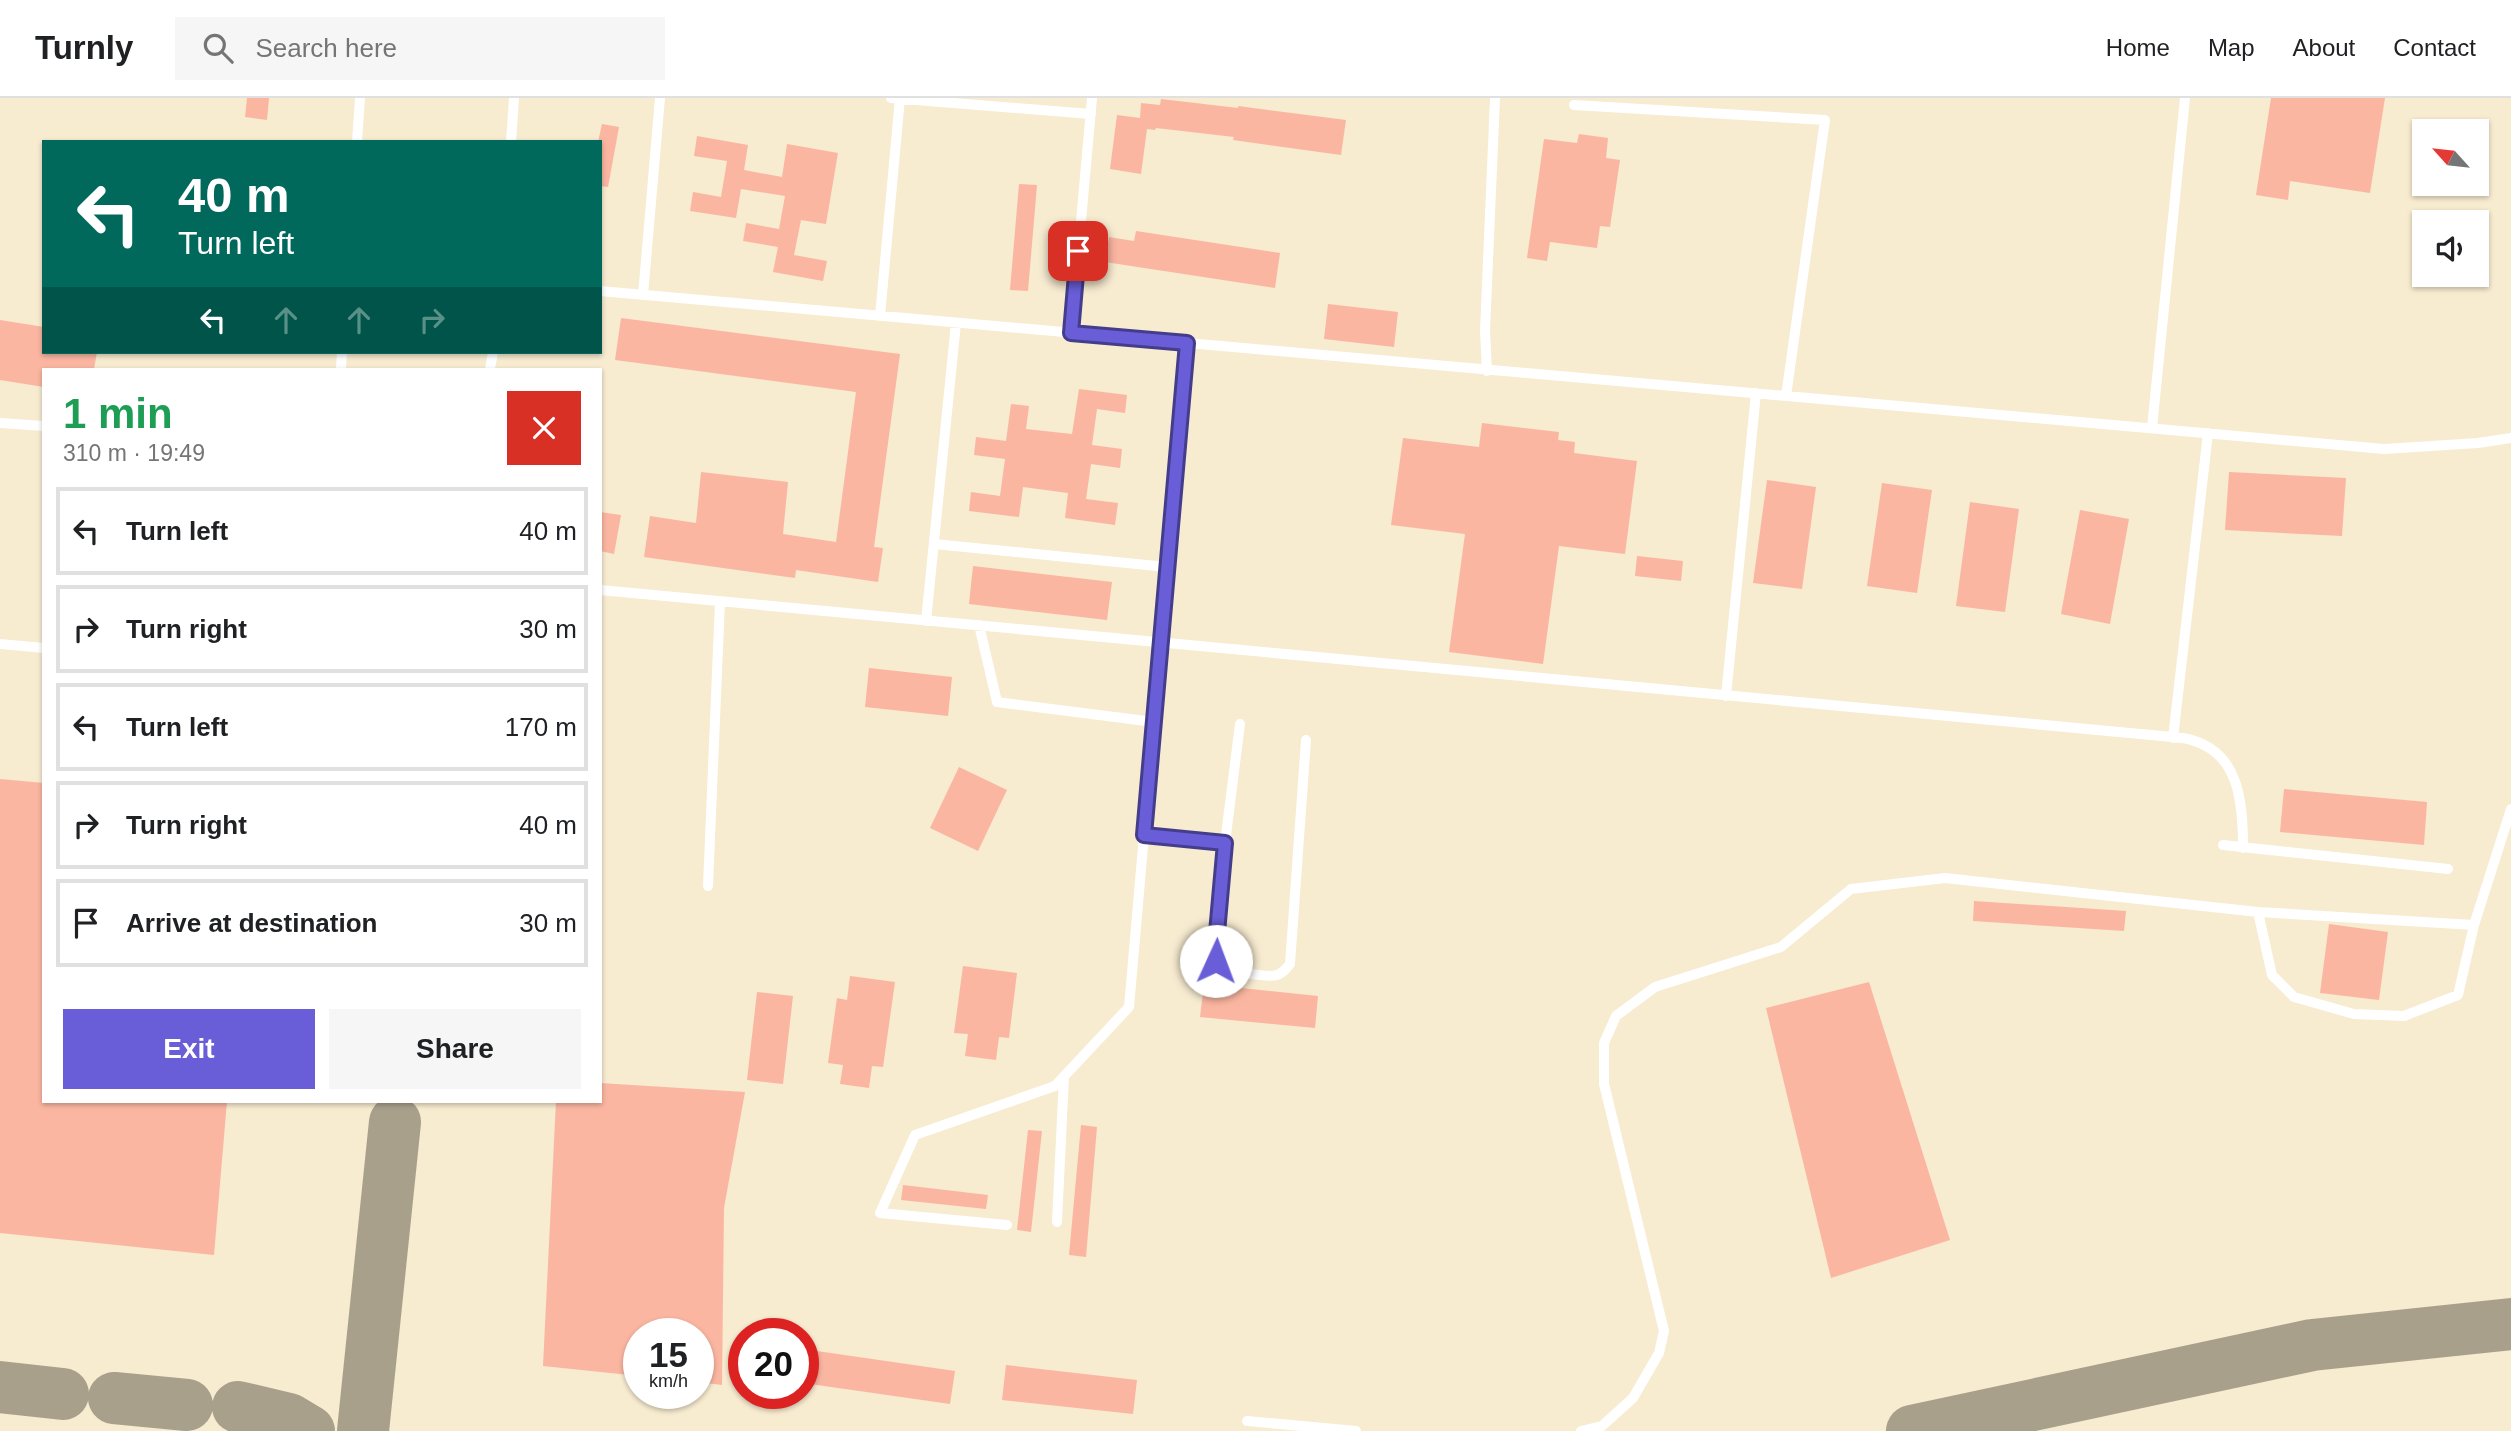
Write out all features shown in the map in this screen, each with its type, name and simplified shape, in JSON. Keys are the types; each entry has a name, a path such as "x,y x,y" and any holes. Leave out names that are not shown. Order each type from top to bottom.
{"lane":[{"path":"357,140 360,98"},
{"path":"511,140 514,98"},
{"path":"643,295 660,98"},
{"path":"891,98 1091,114"},
{"path":"880,316 900,98"},
{"path":"1071,333 1092,98"},
{"path":"1487,371 1485,331 1495,98"},
{"path":"2152,428 2185,98"},
{"path":"1574,105 1825,120 1786,397"},
{"path":"602,291 2384,449 2478,443 2511,438"},
{"path":"926,621 956,323"},
{"path":"1007,1225 880,1213 915,1135 1055,1086 1129,1007 1187,343"},
{"path":"1726,695 1756,393"},
{"path":"0,423 42,426"},
{"path":"2173,738 2207,433"},
{"path":"934,544 1167,568"},
{"path":"602,590 2173,738 2203,743 2227,763 2235,780 2243,818 2243,848"},
{"path":"708,886 720,601"},
{"path":"979,625 997,702 1154,722"},
{"path":"0,644 42,648"},
{"path":"1240,724 1225,843 1215,955 1216,961 1226,969 1277,975 1285,971 1291,955 1306,740"},
{"path":"2259,912 2272,975 2294,997 2354,1014 2404,1016 2458,995 2474,925 2511,809"},
{"path":"1144,835 1225,843"},
{"path":"2223,845 2448,869"},
{"path":"1581,1431 1602,1426 1633,1398 1659,1353 1664,1331 1604,1084 1604,1043 1616,1016 1655,987 1781,947 1850,889 1945,878 2259,912 2474,925"},
{"path":"1057,1222 1064,1076"},
{"path":"1247,1421 1356,1431"}],"building":[{"path":"247,98 269,98 267,120 245,117"},
{"path":"2271,98 2385,98 2370,193 2290,181 2288,200 2256,195"},
{"path":"1161,99 1346,120 1341,155 1233,140 1234,137 1156,128 1147,129 1141,174 1110,169 1117,115 1140,118 1141,103 1160,105"},
{"path":"602,124 619,127 608,187 602,186 602,140 598,140"},
{"path":"1579,134 1608,138 1606,158 1620,160 1610,227 1600,226 1597,248 1550,242 1547,261 1527,258 1544,139 1577,143"},
{"path":"697,136 748,145 744,170 782,177 787,144 838,153 826,224 801,220 794,255 827,261 823,281 773,272 778,247 743,241 746,223 779,229 785,196 741,189 736,218 690,211 693,192 721,197 727,161 694,156"},
{"path":"1019,184 1037,185 1028,291 1010,290"},
{"path":"1136,231 1280,253 1275,288 1105,262 1109,237 1134,241"},
{"path":"1328,304 1398,312 1394,347 1324,339"},
{"path":"621,318 900,354 874,547 883,548 878,582 796,570 795,578 644,557 650,516 696,523 701,472 788,482 783,534 836,542 856,392 615,360"},
{"path":"0,320 42,327 42,354 97,354 94,368 42,368 42,387 0,380"},
{"path":"1079,389 1127,395 1125,413 1097,409 1092,445 1122,449 1120,468 1091,464 1086,499 1118,503 1115,525 1065,518 1068,493 1023,487 1019,517 969,511 971,492 1000,496 1005,459 974,455 976,437 1006,441 1011,404 1029,406 1026,429 1072,434"},
{"path":"1482,423 1559,432 1558,440 1575,442 1574,453 1637,461 1625,554 1559,546 1543,664 1449,652 1465,534 1391,525 1403,438 1479,447"},
{"path":"2229,472 2346,478 2342,536 2225,530"},
{"path":"1767,480 1816,487 1802,589 1753,583"},
{"path":"1882,483 1932,490 1917,593 1867,586"},
{"path":"1970,502 2019,509 2005,612 1956,606"},
{"path":"2080,510 2129,519 2110,624 2061,614"},
{"path":"602,512 621,515 614,554 602,551"},
{"path":"1637,556 1683,561 1681,581 1635,576"},
{"path":"973,566 1112,582 1107,620 969,604"},
{"path":"869,668 952,677 948,716 865,707"},
{"path":"959,767 1007,790 978,851 930,828"},
{"path":"0,779 42,783 42,1103 227,1103 214,1255 0,1233"},
{"path":"2284,789 2427,802 2424,845 2280,832"},
{"path":"1974,901 2126,911 2124,931 1973,921"},
{"path":"2329,924 2388,932 2379,1000 2320,993"},
{"path":"963,966 1017,973 1009,1038 999,1037 996,1060 965,1056 968,1034 954,1033"},
{"path":"850,976 895,982 883,1067 872,1066 869,1088 840,1084 843,1065 828,1063 837,998 847,1000"},
{"path":"1869,982 1950,1240 1831,1278 1766,1008"},
{"path":"1204,984 1318,996 1315,1028 1200,1017"},
{"path":"757,992 793,996 783,1084 747,1080"},
{"path":"602,1083 745,1092 724,1208 722,1385 714,1384 714,1318 623,1318 623,1374 543,1366 556,1103 602,1103"},
{"path":"1081,1125 1097,1127 1086,1257 1069,1255"},
{"path":"1028,1130 1042,1131 1031,1232 1017,1230"},
{"path":"903,1185 988,1195 986,1209 901,1200"},
{"path":"819,1351 955,1371 950,1404 819,1385"},
{"path":"1006,1365 1137,1380 1133,1414 1002,1400"}],"taxiway":[{"path":"363,1431 395,1122"},
{"path":"1912,1431 2312,1345 2511,1324"},
{"path":"0,1387 63,1394"},
{"path":"114,1398 187,1405"},
{"path":"238,1407 289,1419 309,1431"}],"route":[{"path":"1078,251 1071,333 1187,343 1144,835 1225,843 1216,961"}]}
